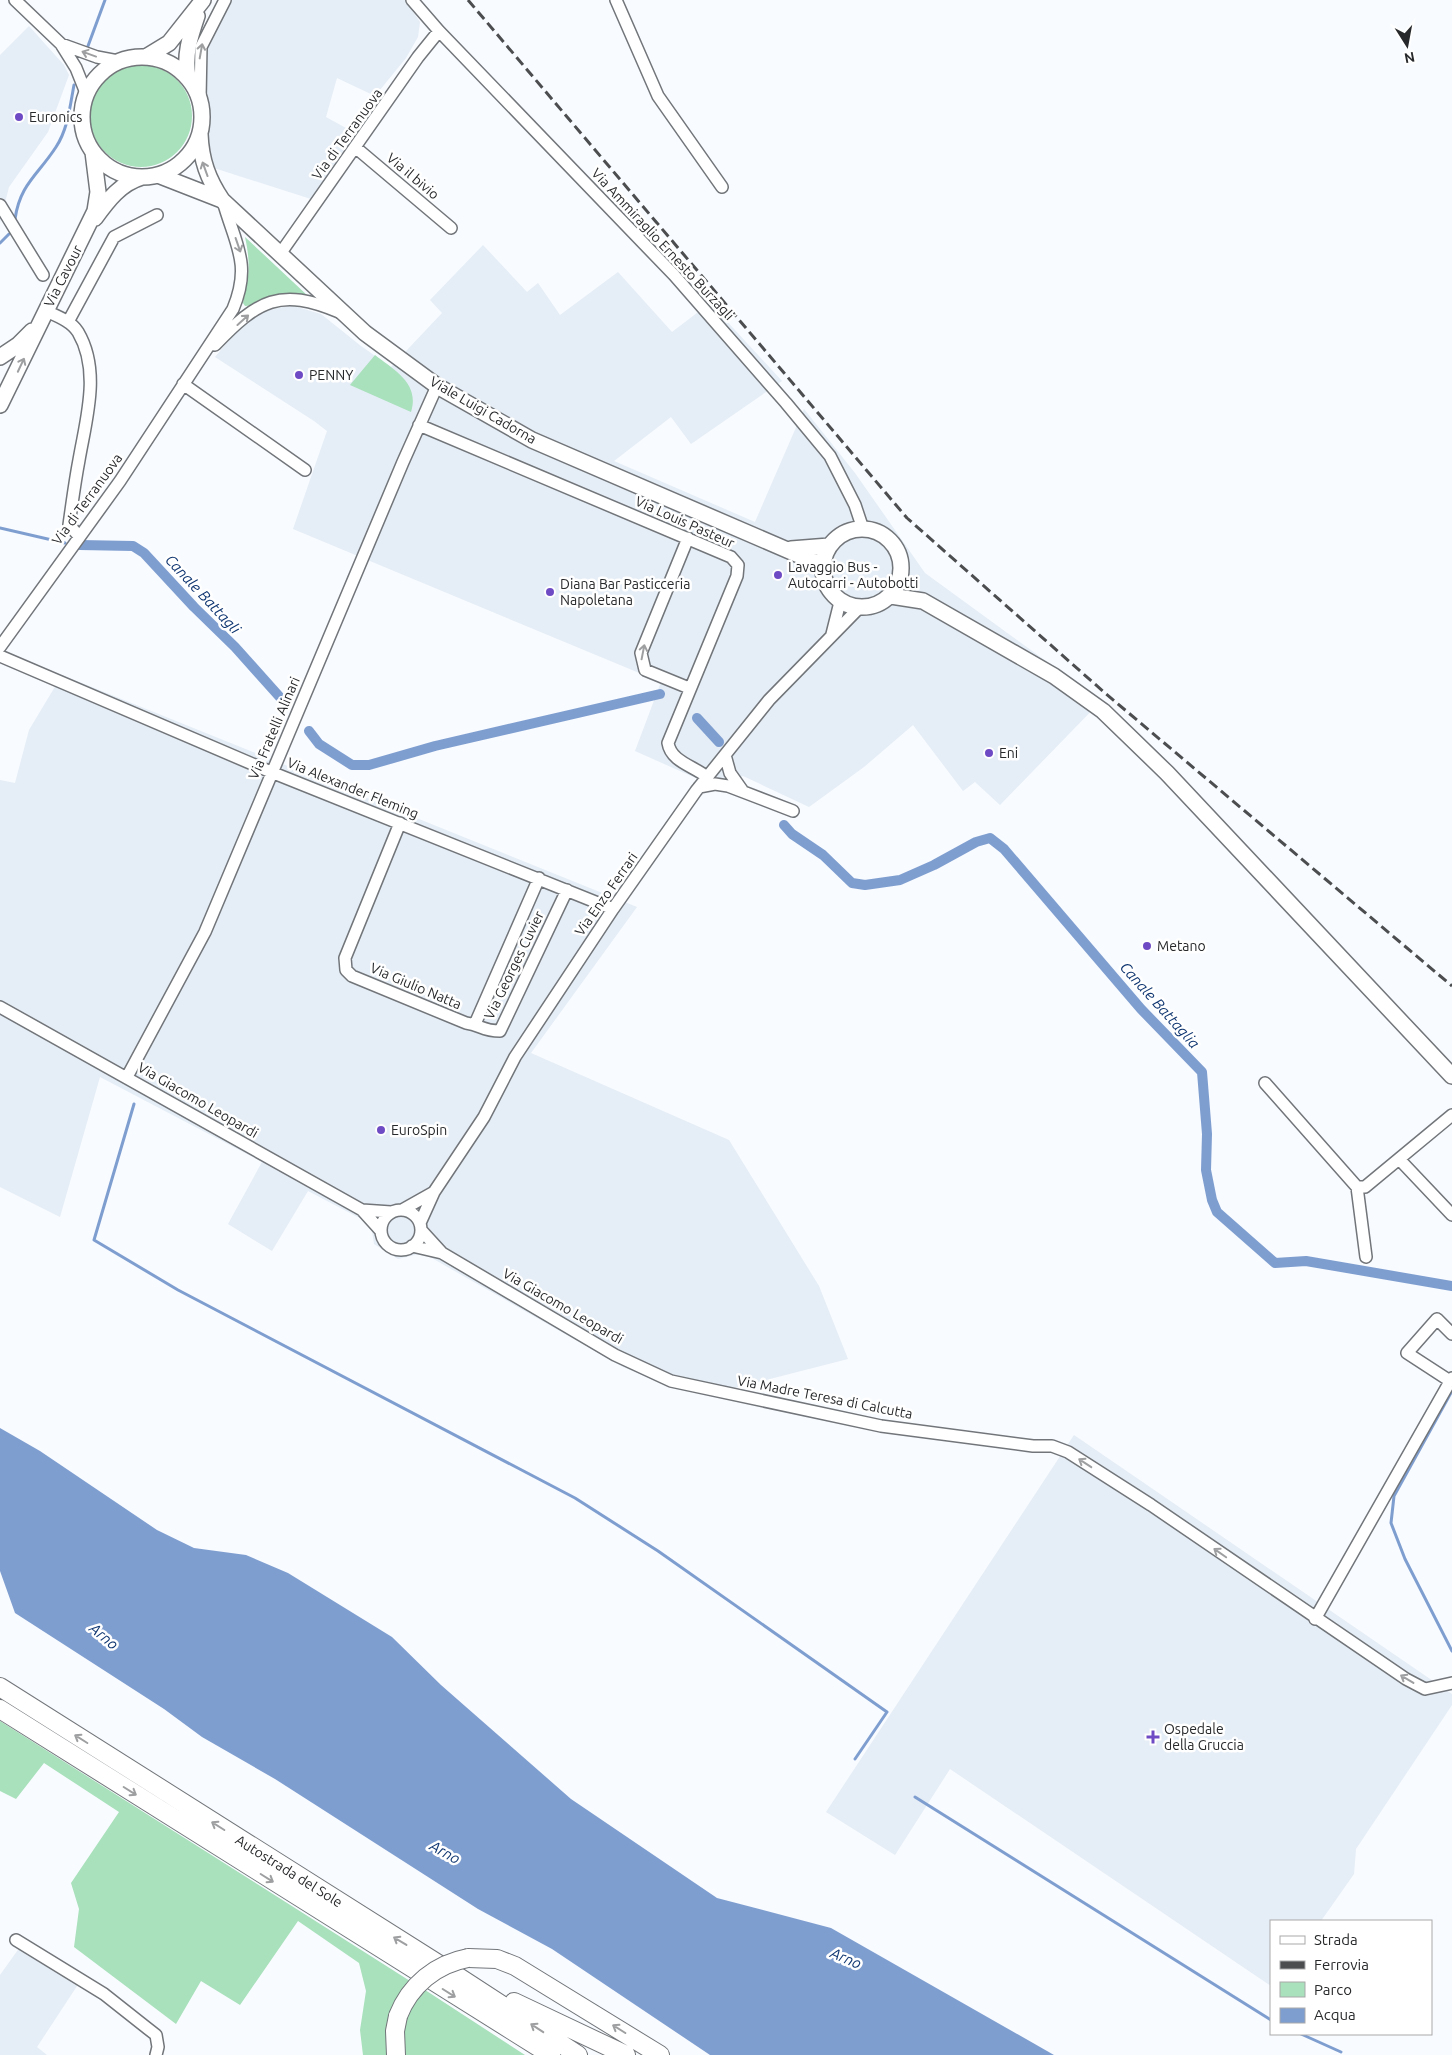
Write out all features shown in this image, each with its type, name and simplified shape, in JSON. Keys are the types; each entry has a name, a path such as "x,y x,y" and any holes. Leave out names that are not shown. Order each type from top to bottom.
{"highway":[{"name":"Autostrada del Sole","path":"0,1687 451,1972 578,2055"},
{"name":"Autostrada del Sole","path":"0,1709 508,2030 551,2055"},
{"path":"396,2055 395,2031 398,2016 408,1996 427,1976 446,1964 468,1958 498,1959 515,1966 660,2055"},
{"path":"451,1972 626,2055"},
{"path":"508,2030 535,2055"}],"main road":[{"path":"203,1 189,39 186,64 188,77 200,99 202,117 200,134 194,148 184,160 172,169 158,175 142,177 114,170 93,152 86,138 82,124 82,108 86,93 94,80 105,69 118,61 146,57 169,43 203,1"},
{"path":"146,57 168,63 188,77"},
{"name":"Viale Luigi Cadorna","path":"200,134 202,160 206,173 222,200 346,315 390,352 438,386 532,440 789,550 822,566"},
{"name":"Via Cavour","path":"0,405 95,211 98,192 93,152"},
{"name":"Viale Luigi Cadorna","path":"158,175 222,200"},
{"name":"Via Cavour","path":"87,229 121,187 131,180 142,177"},
{"name":"Via Cavour","path":"0,357 18,345 43,317"},
{"path":"862,529 876,531 888,538 897,549 901,562 901,576 891,596 876,605 858,608 840,602 826,586 822,566 829,546 838,536 862,529"},
{"name":"Viale Luigi Cadorna","path":"789,550 829,546"},
{"path":"901,576 923,601 1054,676 1102,711 1168,773 1452,1076"},
{"path":"891,596 923,601"}],"street":[{"path":"15,0 61,44 76,68 86,93"},
{"path":"200,99 201,47 217,11 225,0"},
{"name":"Via Ammiraglio Ernesto Burzagli","path":"412,0 439,31 674,275 786,403 830,456 855,505 862,529"},
{"path":"616,0 658,96 722,187"},
{"name":"Via di Terranuova","path":"280,254 418,57 439,31"},
{"path":"61,44 97,57 118,61"},
{"name":"Via il bivio","path":"355,147 451,228"},
{"name":"Via di Terranuova","path":"0,647 120,481 233,309 242,283 242,257 222,200"},
{"path":"0,205 43,275"},
{"path":"68,322 114,236 157,215"},
{"name":"Via di Terranuova","path":"196,367 218,343 252,312 274,301 299,298 346,315"},
{"path":"43,317 68,322 77,330 85,348 90,376 89,403 69,525 79,536"},
{"path":"184,384 305,470"},
{"name":"Via Fratelli Alinari","path":"127,1077 205,932 419,425 438,386"},
{"name":"Via Louis Pasteur","path":"419,425 688,538 731,557 738,565 737,576 670,736 670,751 676,758 707,777"},
{"path":"688,538 641,653 645,670 689,688"},
{"path":"832,634 840,602"},
{"name":"Via Enzo Ferrari","path":"420,1227 434,1192 484,1117 515,1057 613,910 699,788 769,700 858,608"},
{"name":"Via Alexander Fleming","path":"0,656 271,772 539,878 613,910"},
{"path":"725,755 730,773 742,790"},
{"path":"699,788 715,784 742,790 793,811"},
{"name":"Via Giulio Natta","path":"400,823 346,958 346,970 352,976 466,1023 476,1024"},
{"path":"476,1024 539,878"},
{"name":"Via Georges Cuvier","path":"476,1024 485,1031 500,1030 567,890"},
{"name":"Via Giacomo Leopardi","path":"0,1002 19,1018"},
{"name":"Via Giacomo Leopardi","path":"0,1006 362,1210 381,1231 385,1242 389,1246 401,1250 412,1246 442,1253 615,1355 671,1380"},
{"name":"Via Giacomo Leopardi","path":"0,1011 19,1018"},
{"path":"1265,1083 1357,1187 1366,1257"},
{"path":"1357,1187 1365,1187 1452,1115"},
{"path":"1399,1159 1452,1215"},
{"path":"381,1231 383,1220 434,1192"},
{"name":"Via Giacomo Leopardi","path":"362,1210 397,1211 413,1214 420,1227 442,1253"},
{"path":"412,1246 417,1242 420,1227"},
{"path":"1315,1619 1451,1380 1407,1353 1437,1319 1452,1334"},
{"name":"Via Madre Teresa di Calcutta","path":"671,1380 881,1426 1033,1446 1052,1446 1068,1452 1151,1505 1315,1619 1424,1690 1452,1683"},
{"path":"16,1940 104,1994 156,2035 156,2055"}],"shaded area":[{"path":"217,0 405,0 420,22 418,37 406,58 375,96 337,78 326,117 355,133 311,199 214,168 207,150 205,106 195,64 197,40"},
{"path":"29,26 64,65 69,75 48,132 9,187 0,223 0,55"},
{"path":"483,245 527,292 538,283 560,315 618,272 672,332 710,303 782,381 691,444 671,417 614,461 755,522 804,409 855,473 925,573 1101,701 1000,805 975,782 963,791 913,725 864,767 809,807 743,776 716,787 635,751 661,682 293,529 327,431 215,357 240,327 262,312 290,305 321,314 391,367 442,313 430,300"},
{"path":"62,675 637,907 531,1053 729,1140 819,1286 848,1359 707,1395 671,1387 623,1367 423,1253 398,1259 374,1244 371,1224 308,1191 272,1251 228,1224 262,1162 100,1077 60,1217 0,1187 0,780 15,783 29,730"},
{"name":"Ospedale della Gruccia","path":"1074,1435 1452,1694 1452,1705 1356,1849 1354,1874 1322,1920 1270,1920 1270,1985 950,1769 895,1855 826,1812"},
{"path":"20,1947 79,1983 37,2047 47,2055 0,2055 0,1975"}],"green space":[{"path":"141,65 161,69 177,80 188,96 192,116 188,136 177,152 161,163 141,167 121,163 105,152 94,136 90,116 94,96 105,80 121,69"},
{"path":"245,237 308,296 277,295 245,306 243,303 249,263"},
{"path":"375,355 404,378 409,385 413,402 411,412 350,385"},
{"path":"0,1721 410,1981 398,1999 392,2016 389,2055 363,2055 360,2030 366,1991 359,1963 298,1921 240,2005 201,1981 176,2024 74,1947 79,1909 71,1883 119,1812 44,1763 16,1799 0,1791"},
{"path":"422,1988 525,2055 402,2055 403,2024"}],"water":[{"name":"Arno","path":"0,1428 40,1451 157,1530 194,1548 246,1555 288,1573 392,1637 441,1685 571,1799 717,1898 831,1928 1054,2055 710,2055 552,1949 478,1909 275,1779 202,1737 164,1709 15,1613 0,1571"}],"waterway":[{"path":"88,46 105,0"},
{"path":"15,219 17,207 25,188 60,140 68,117 74,85"},
{"path":"0,243 9,234"},
{"name":"Canale Battagli","path":"0,528 65,543"},
{"name":"Canale Battagli","path":"80,545 133,546 144,553 194,607 235,647 286,704"},
{"path":"309,731 319,744 352,765 369,765 435,746 660,694"},
{"name":"Canale Battaglia","path":"697,718 719,742"},
{"name":"Canale Battaglia","path":"784,825 792,834 823,855 852,883 865,885 900,880 934,865 976,842 990,838 1004,849 1141,1009 1202,1072 1207,1134 1206,1170 1212,1200 1217,1212 1275,1263 1306,1261 1452,1286"},
{"path":"134,1104 94,1240 178,1290 575,1498 658,1551 887,1712 855,1759"},
{"path":"1452,1391 1394,1496 1391,1523 1405,1559 1452,1651"},
{"path":"915,1797 1270,2019"},
{"path":"1303,2035 1341,2052"}],"railway":[{"path":"468,0 907,518 1105,693 1452,986"}],"place":[{"name":"Euronics","path":"19,117"},
{"name":"PENNY","path":"299,375"},
{"name":"Lavaggio Bus - Autocarri - Autobotti","path":"778,575"},
{"name":"Diana Bar Pasticceria Napoletana","path":"550,592"},
{"name":"Eni","path":"989,753"},
{"name":"Metano","path":"1147,946"},
{"name":"EuroSpin","path":"381,1130"},
{"name":"Ospedale della Gruccia","path":"1153,1737"}]}
